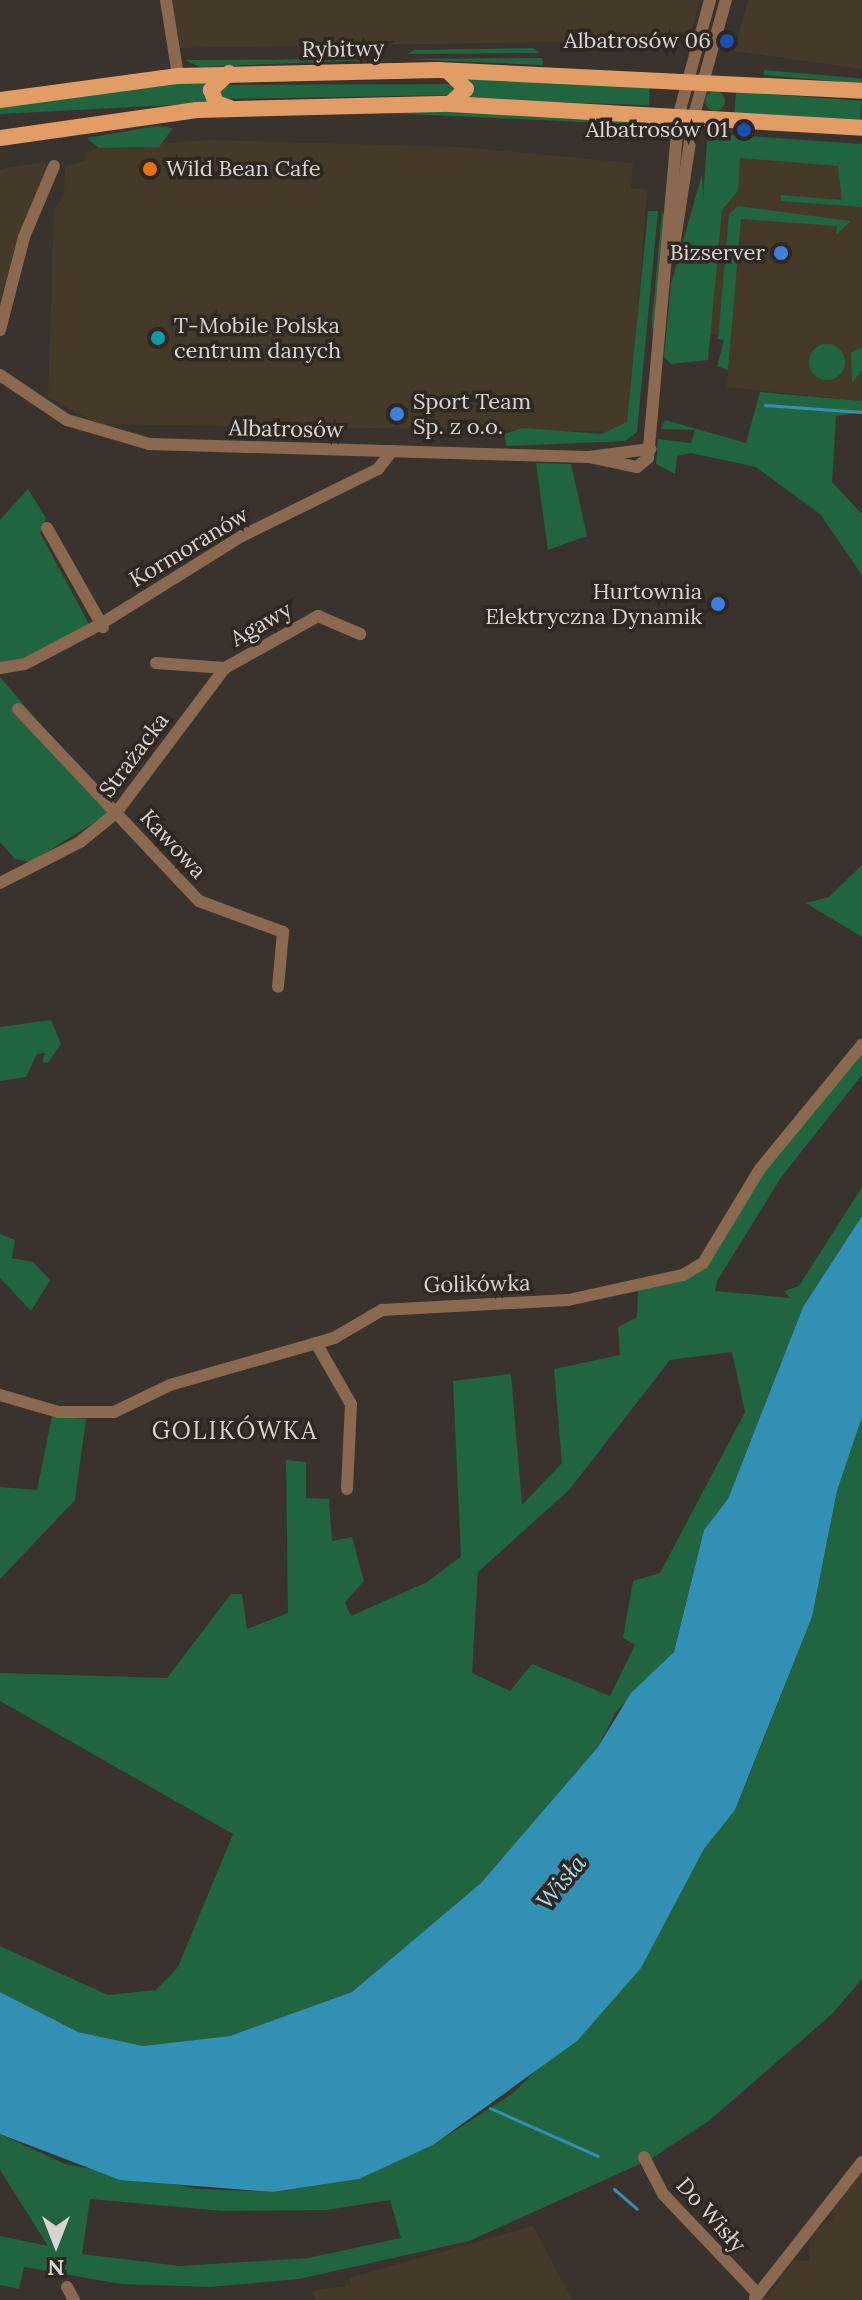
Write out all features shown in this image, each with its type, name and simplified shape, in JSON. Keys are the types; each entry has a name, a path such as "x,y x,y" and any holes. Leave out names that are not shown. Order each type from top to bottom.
{"main road":[{"name":"Rybitwy","path":"0,100 178,76 438,70 696,77 862,91"},
{"path":"438,70 465,85 463,98 450,104"},
{"path":"231,73 211,90 216,103 231,108"},
{"path":"0,138 231,108 450,104 686,114 862,128"}],"street":[{"path":"166,0 178,76"},
{"path":"696,77 710,0"},
{"path":"696,77 726,0"},
{"name":"Albatrosów","path":"0,375 67,420 124,440 589,457 649,454 686,114 696,77"},
{"path":"0,330 24,237 54,166"},
{"name":"Kormoranów","path":"0,668 25,664 102,627 242,536 378,469 392,451"},
{"path":"47,528 102,627"},
{"name":"Agawy","path":"225,668 318,616 360,634"},
{"path":"156,663 225,668"},
{"name":"Strażacka","path":"0,883 80,842 116,813 225,668"},
{"path":"18,709 116,813"},
{"name":"Kawowa","path":"116,813 199,901 283,932 278,987"},
{"name":"Golikówka","path":"0,1395 59,1412 114,1412 170,1385 316,1343 398,1306 568,1300 693,1270 760,1169 862,1045"},
{"path":"316,1343 351,1404 347,1489"},
{"name":"Do Wisły","path":"644,2157 663,2194 755,2297"},
{"path":"755,2297 862,2162"},
{"path":"67,2287 74,2300"}],"shaded area":[{"path":"173,0 700,0 689,40 180,48"},
{"path":"748,0 862,0 862,69 734,51"},
{"path":"209,140 462,147 633,163 631,188 647,190 629,432 98,424 48,397 54,210 64,193 65,166 86,161 85,152 98,148"},
{"path":"738,155 862,166 862,401 727,387 731,337 705,333 717,190"},
{"path":"44,162 47,166 0,301 0,169"},
{"path":"862,2173 862,2300 765,2300 794,2260 809,2261 810,2234 833,2218 831,2206"},
{"path":"533,2226 572,2300 316,2300 311,2291 351,2285 349,2278"}],"green space":[{"path":"533,48 540,53 407,54 414,50"},
{"path":"542,58 543,65 405,59"},
{"path":"396,59 200,67 185,60"},
{"path":"764,70 862,79 861,84 764,75"},
{"path":"468,77 650,83 649,105 467,99"},
{"path":"209,81 210,103 0,114 0,92"},
{"path":"459,84 453,95 223,99 216,92 222,85"},
{"path":"715,91 722,94 725,101 722,108 715,111 708,108 705,101 708,94"},
{"path":"736,92 862,101 860,122 735,113"},
{"path":"500,108 647,121 647,125 365,112"},
{"path":"157,126 173,128 159,147 99,148 87,138"},
{"path":"733,135 862,144 862,207 781,201 781,195 842,200 838,166 740,158 738,191 722,210 708,360 671,364 664,357 671,284 702,174 703,198 707,142"},
{"path":"738,206 851,221 836,235 837,226 741,219 728,370 717,366 724,340 718,339 729,214"},
{"path":"648,211 658,211 637,432 625,441 507,446 504,434 522,428 602,434 627,422"},
{"path":"662,212 665,217 653,339 652,321"},
{"path":"827,344 839,350 845,362 839,374 827,380 815,374 809,362 815,350"},
{"path":"862,347 862,370 852,383 851,353"},
{"path":"760,392 862,401 862,412 836,416 832,482 862,514 862,575 820,514 756,467 691,453 677,456 675,474 656,464 658,439 691,443 695,430 661,429 665,420 746,443"},
{"path":"536,463 571,464 587,536 548,550"},
{"path":"28,489 46,518 40,533 89,624 38,655 0,665 0,520"},
{"path":"0,677 114,810 31,862 15,859 0,842"},
{"path":"862,865 862,937 806,903 829,897"},
{"path":"51,1020 61,1044 48,1063 42,1062 45,1053 37,1054 26,1077 0,1081 0,1027"},
{"path":"862,1051 862,1075 782,1176 717,1281 715,1291 790,1298 784,1291 799,1286 862,1187 862,1216 803,1307 728,1499 704,1530 674,1652 615,1713 598,1747 481,1883 352,1992 230,2036 143,2046 78,2032 0,1992 0,1946 108,1995 156,1990 178,1967 233,1834 0,1701 0,1673 167,1678 231,1594 242,1594 247,1629 288,1613 286,1460 306,1462 306,1498 329,1499 332,1541 352,1537 364,1581 345,1602 351,1616 427,1582 461,1557 453,1381 511,1374 522,1505 562,1463 554,1369 620,1355 618,1327 637,1317 638,1291 705,1269 759,1178","holes":["732,1352 745,1412 660,1573 633,1581 623,1638 635,1645 610,1696 532,1664 510,1691 472,1673 478,1572 569,1490 670,1360"]},
{"path":"0,1234 15,1240 12,1258 33,1262 50,1280 31,1311 0,1278"},
{"path":"52,1416 86,1419 75,1500 0,1579 0,1487 37,1490"},
{"path":"862,1417 862,1979 832,2014 710,2120 651,2159 469,2241 299,2279 211,2287 121,2284 24,2267 19,2289 0,2285 0,2236 48,2246 0,2170 0,2134 65,2164 198,2189 273,2192 359,2179 433,2145 512,2094 641,1968 704,1849 735,1810 812,1617 837,1491","holes":["90,2199 223,2211 327,2210 390,2200 401,2238 308,2258 180,2266 82,2254"]}],"water":[{"name":"Wisła","path":"862,1216 862,1417 837,1491 812,1617 735,1810 704,1849 641,1968 577,2041 433,2145 359,2179 273,2192 120,2180 0,2134 0,1992 78,2032 143,2046 230,2036 352,1992 481,1883 598,1747 631,1693 674,1652 704,1530 728,1499 803,1307"}],"waterway":[{"path":"765,405 862,412"},
{"path":"490,2108 598,2156"},
{"path":"614,2189 637,2209"}],"place":[{"name":"Albatrosów 06","path":"727,41"},
{"name":"Albatrosów 01","path":"744,130"},
{"name":"Wild Bean Cafe","path":"150,169"},
{"name":"Bizserver","path":"781,253"},
{"name":"T‑Mobile Polska centrum danych","path":"158,338"},
{"name":"Sport Team Sp. z o.o.","path":"397,414"},
{"name":"Hurtownia Elektryczna Dynamik","path":"718,604"}],"district":[{"name":"GOLIKÓWKA","path":"235,1431"}]}
